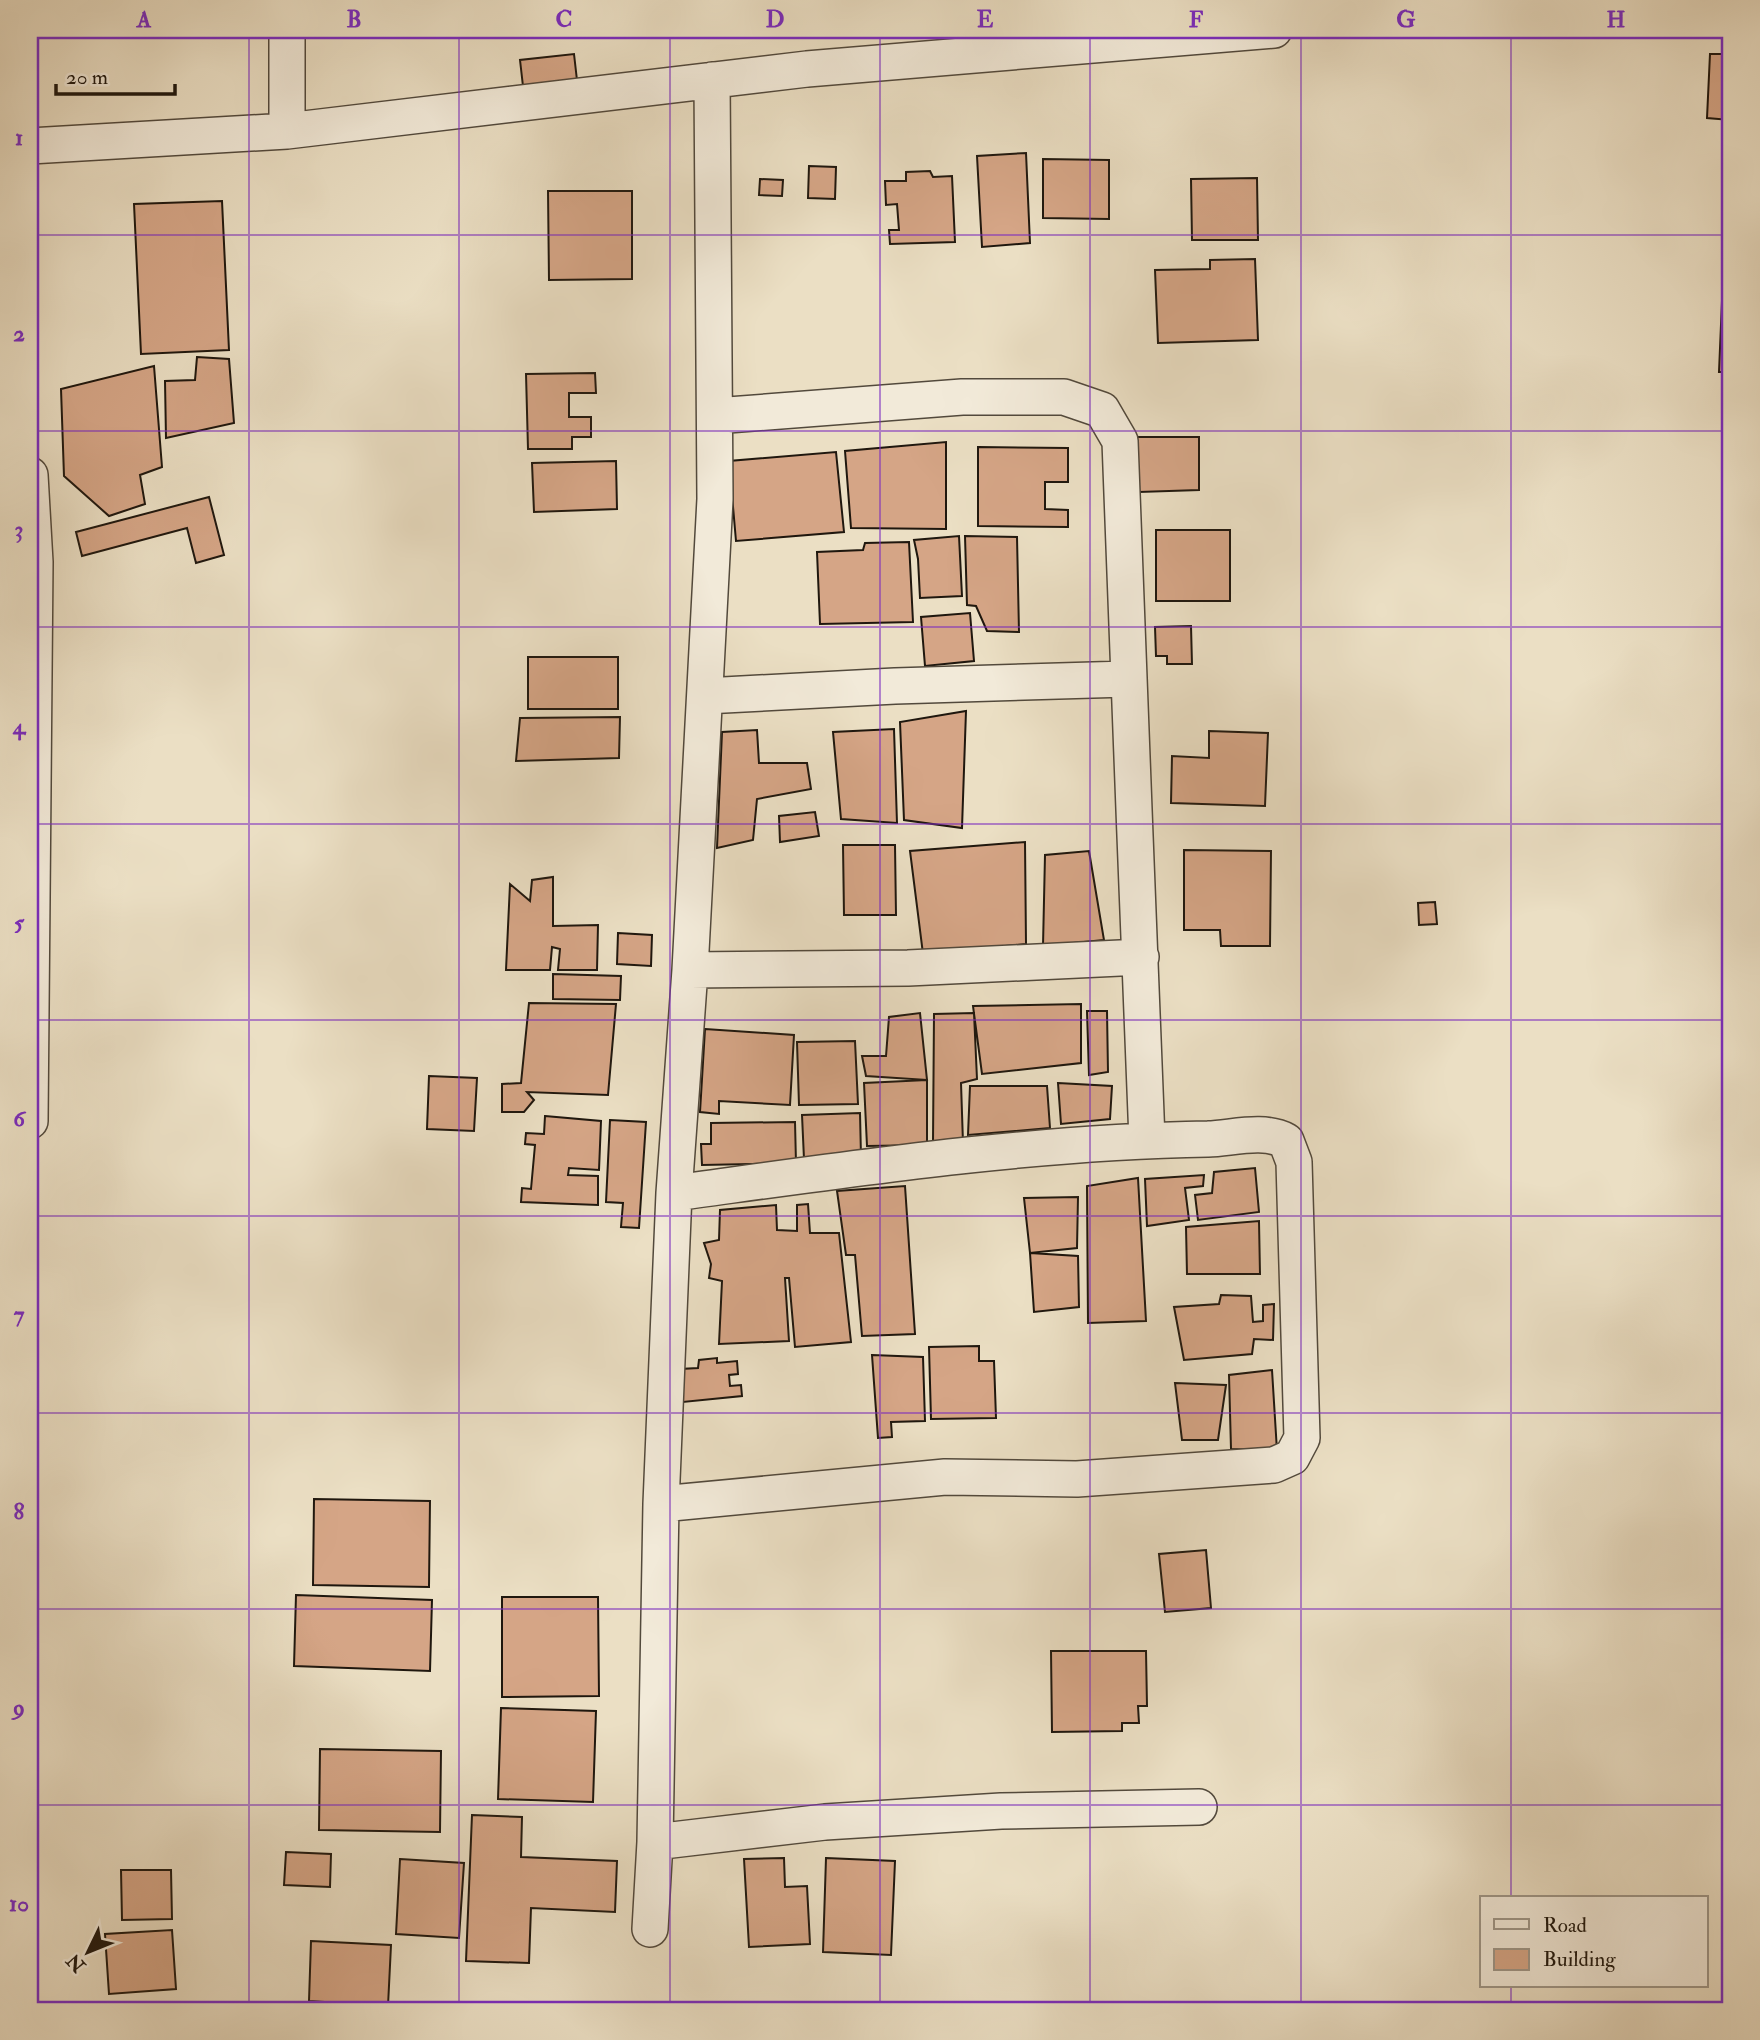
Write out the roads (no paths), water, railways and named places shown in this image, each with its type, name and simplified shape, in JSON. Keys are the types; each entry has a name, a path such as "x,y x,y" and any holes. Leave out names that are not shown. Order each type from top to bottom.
{"street":[{"path":"287,30 287,131"},
{"path":"30,146 287,131 807,69 1274,30"},
{"path":"650,1928 655,1843 662,1504 674,1193 690,970 715,499 712,80"},
{"path":"715,416 962,397 1064,397 1102,410 1120,441 1127,679 1147,1140"},
{"path":"30,475 35,562 30,1121"},
{"path":"705,696 895,686 1127,679"},
{"path":"690,970 908,968 1141,957"},
{"path":"662,1504 944,1477 1077,1479 1274,1465 1292,1457 1302,1438 1294,1161 1286,1141 1273,1134 1072,1144 674,1193"},
{"path":"655,1843 825,1822 1001,1811 1199,1807"}]}
